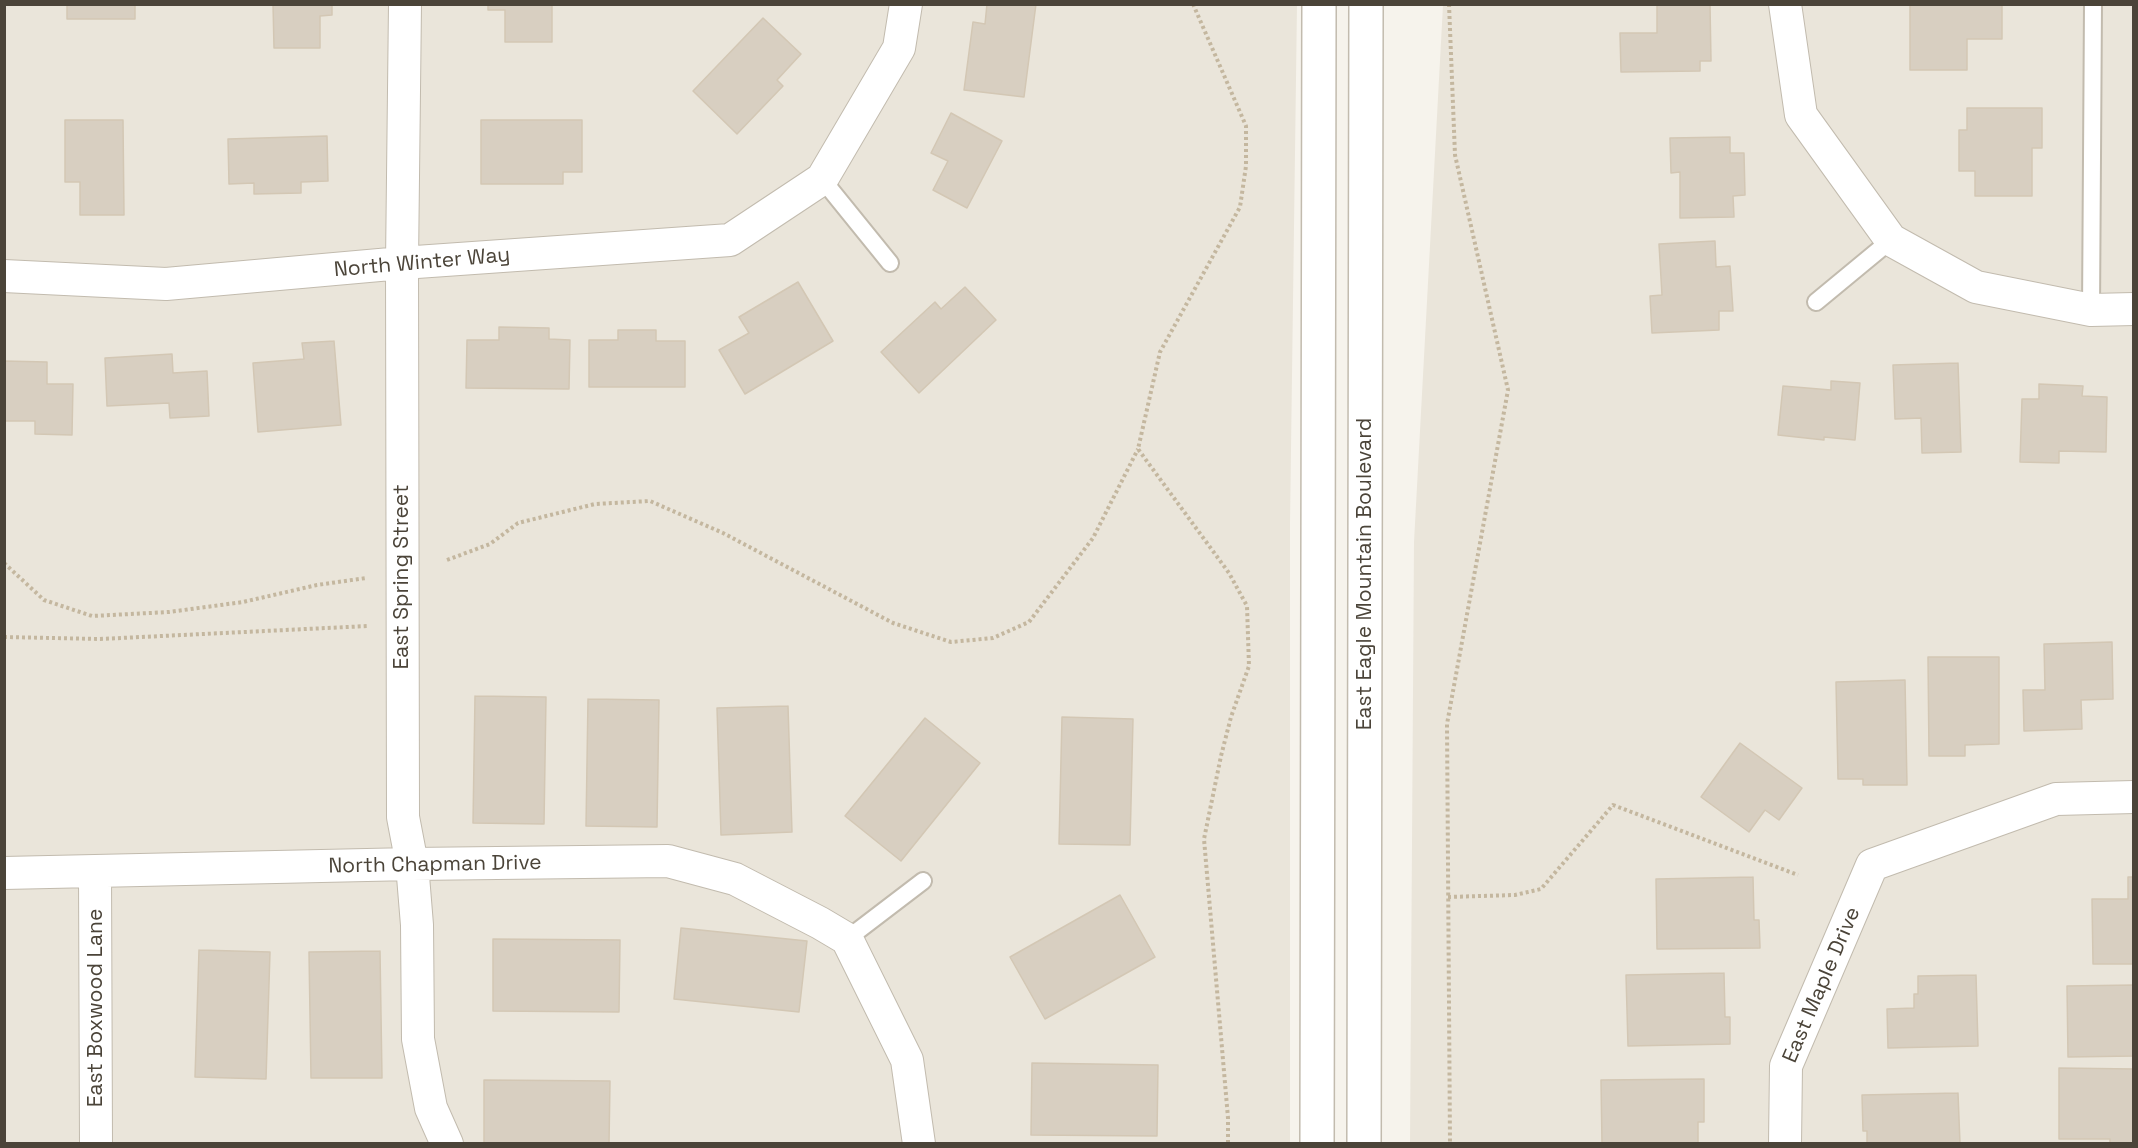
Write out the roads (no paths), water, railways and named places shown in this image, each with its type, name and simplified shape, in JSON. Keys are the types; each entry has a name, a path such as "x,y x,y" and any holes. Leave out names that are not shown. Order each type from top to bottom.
{"street":[{"name":"East Spring Street","path":"405,4 402,263 403,817 412,864 417,925 418,1039 431,1108 447,1143"},
{"path":"822,179 899,48 906,4"},
{"path":"1317,1143 1319,4"},
{"name":"East Eagle Mountain Boulevard","path":"1364,1143 1366,4"},
{"path":"1785,4 1801,115 1891,240 1976,287 2091,310 2133,309"},
{"name":"North Winter Way","path":"4,276 166,284 402,263 730,240 822,179"},
{"name":"East Maple Drive","path":"1785,1143 1786,1066 1872,865 2056,799 2133,797"},
{"name":"North Chapman Drive","path":"4,873 668,861 735,879 810,917 847,939"},
{"name":"East Boxwood Lane","path":"95,872 96,1143"},
{"path":"847,939 907,1060 919,1143"}],"lane":[{"path":"2091,310 2093,4"},
{"path":"822,179 890,263"},
{"path":"1816,302 1891,240"},
{"path":"847,939 923,881"}]}
